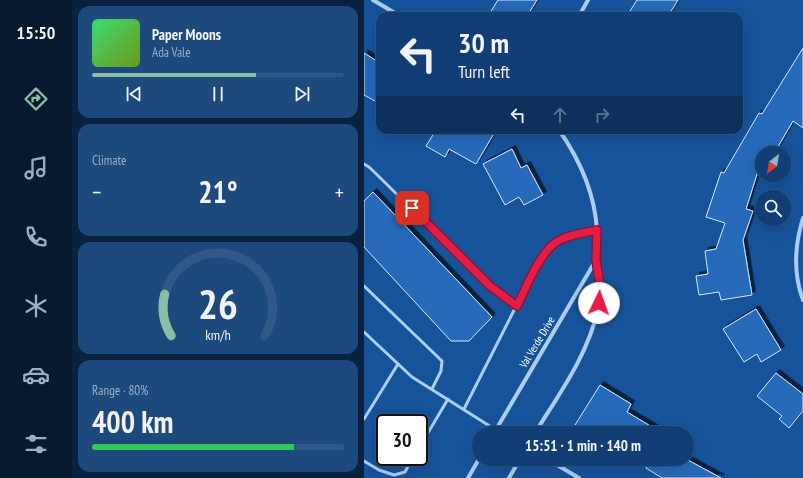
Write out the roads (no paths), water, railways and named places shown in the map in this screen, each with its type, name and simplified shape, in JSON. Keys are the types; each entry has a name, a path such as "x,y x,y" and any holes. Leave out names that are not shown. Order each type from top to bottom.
{"street":[{"path":"373,0 393,12"},
{"path":"580,12 588,0"},
{"name":"Val Verde Drive","path":"539,426 580,358 594,325 601,292 596,260 597,230 594,210 586,178 573,152 562,134"},
{"path":"803,218 796,245 797,275 803,300"},
{"name":"Val Verde Drive","path":"498,426 596,260"},
{"path":"468,478 475,466"},
{"path":"509,478 516,466"},
{"path":"559,466 579,478"}],"lane":[{"path":"364,164 412,208 490,286 517,306"},
{"path":"464,409 542,257 557,241 574,235 597,230"},
{"path":"364,286 442,361 441,371 432,389"},
{"path":"364,332 412,377 464,409 488,426"},
{"path":"364,419 398,364"},
{"path":"428,433 448,399"},
{"path":"364,461 379,470 394,475 404,472 408,466"}]}
